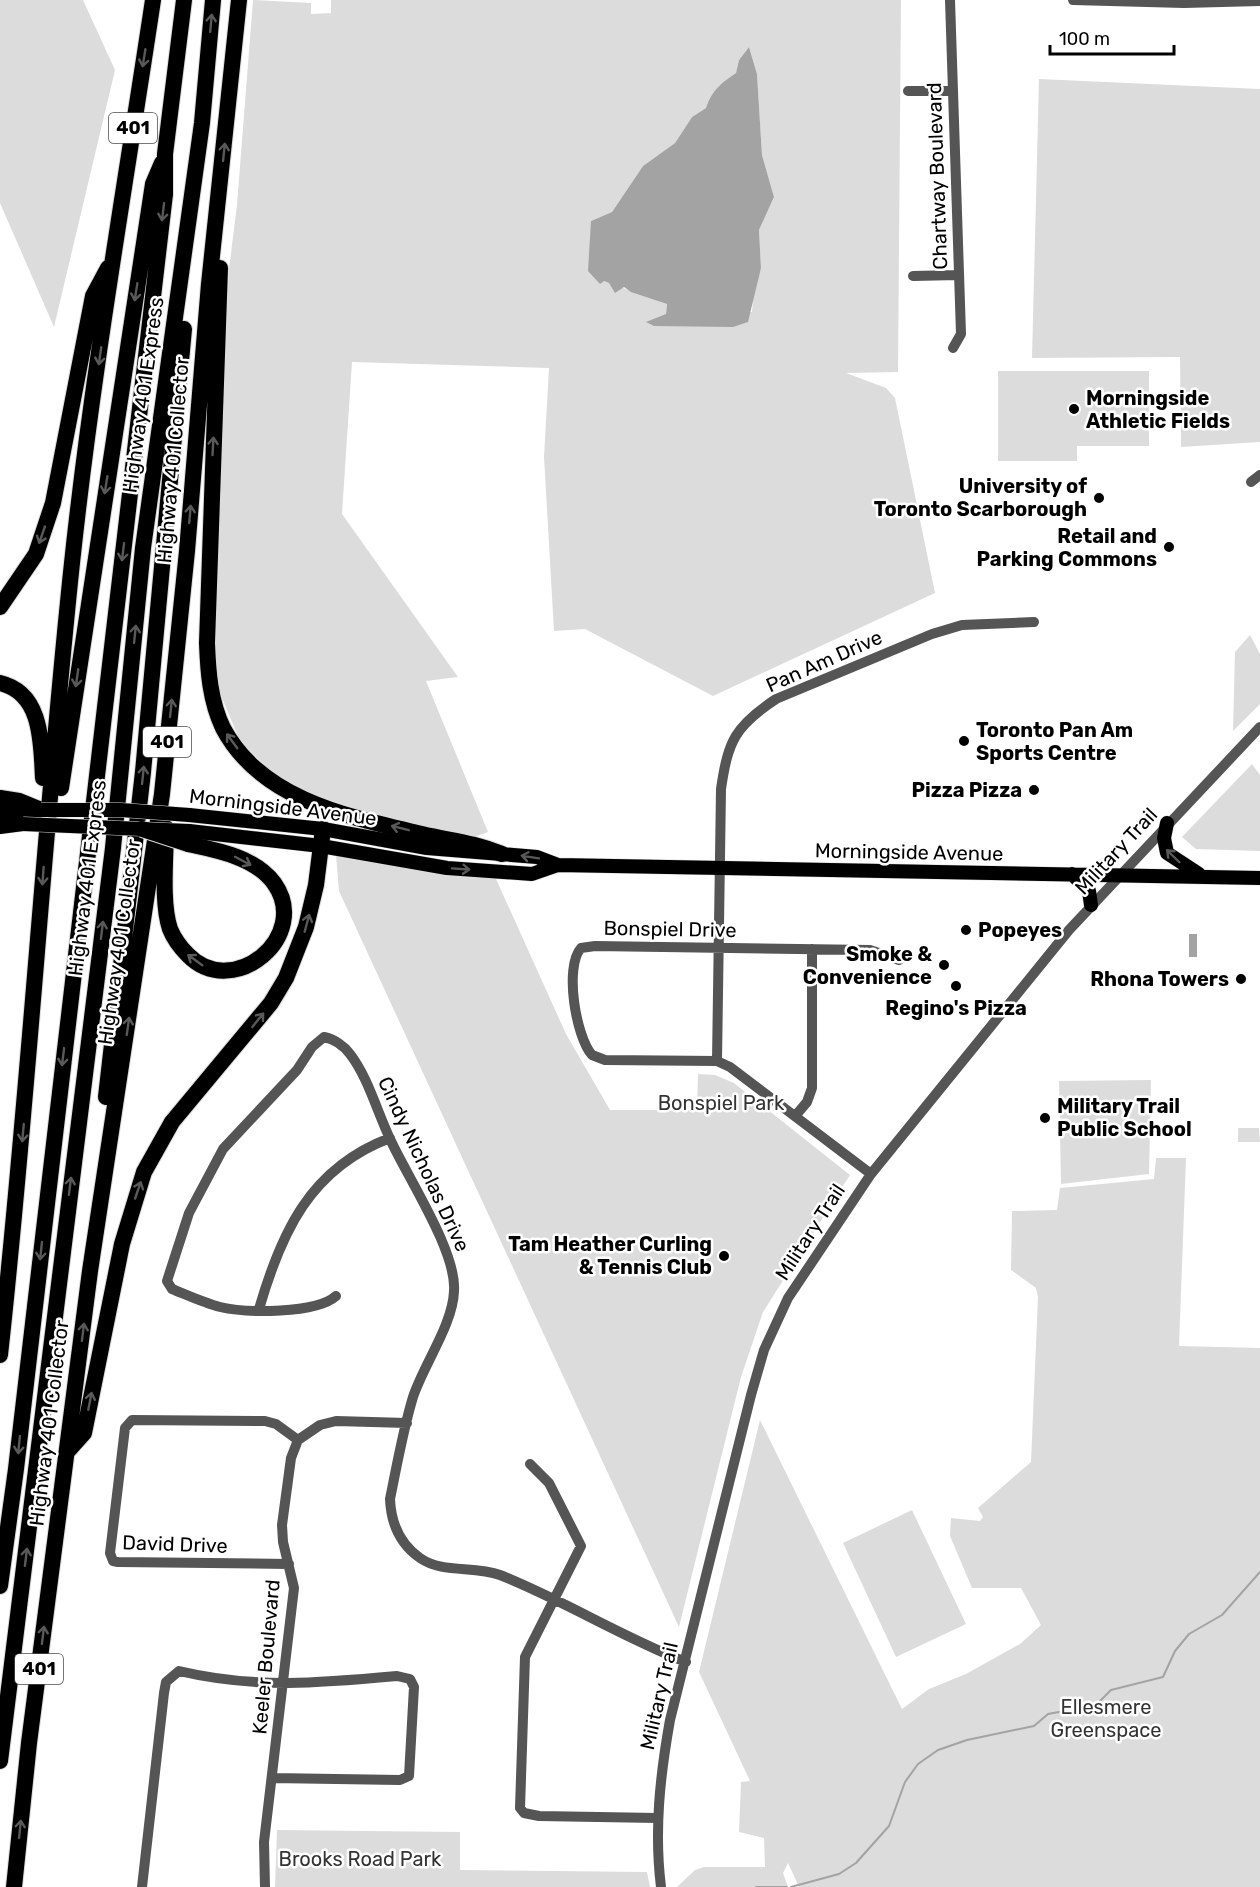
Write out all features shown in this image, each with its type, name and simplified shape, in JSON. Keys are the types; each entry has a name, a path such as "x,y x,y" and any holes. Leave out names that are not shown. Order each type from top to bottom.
{"highway":[{"name":"401","path":"0,1355 20,1171 31,813 72,560 114,256 153,0"},
{"name":"Highway 401 Express","path":"0,1586 16,1469 162,217 165,154 184,0"},
{"name":"Highway 401 Express","path":"0,1761 112,849 143,549 202,123 213,0"},
{"name":"Highway 401 Collector","path":"14,1887 90,1271 162,794 239,0"},
{"path":"90,1271 87,1251 143,772 202,123"},
{"path":"31,813 60,792 153,184 165,154"},
{"path":"218,210 220,294 207,643 209,678 223,728 248,762 264,778 282,790 338,812 424,834 472,842 502,854"},
{"path":"0,607 36,554 53,503 93,296 114,256"},
{"path":"0,683 8,685 30,704 41,729 43,790 31,813"},
{"path":"142,829 188,837 245,861 273,882 284,912 282,928 275,945 250,966 228,971 214,970 195,962 180,946 170,929 166,906 165,809 162,794"},
{"path":"0,798 31,813"},
{"path":"67,1452 84,1433 122,1244 144,1172 172,1122 271,1003 286,978 306,927 316,885 322,838"}],"main road":[{"name":"Morningside Avenue","path":"0,813 121,810 189,815 322,838 454,868 532,874 558,865"},
{"name":"Morningside Avenue","path":"0,827 31,813 142,829"},
{"path":"1167,823 1164,838 1167,853 1188,869 1203,876"},
{"name":"Morningside Avenue","path":"188,837 322,838 537,857 558,865 1122,873 1260,878"},
{"path":"1072,874 1089,891 1091,905"}],"street":[{"name":"Chartway Boulevard","path":"950,0 961,334 953,348"},
{"path":"1073,0 1184,3 1260,1"},
{"path":"908,92 952,91"},
{"path":"913,276 958,275"},
{"path":"1251,482 1260,475"},
{"name":"Pan Am Drive","path":"717,1061 721,789 727,751 755,713 776,699 932,634 962,625 1034,622"},
{"name":"Military Trail","path":"661,1887 657,1818 661,1772 764,1350 788,1298 871,1174 1091,905 1260,727"},
{"name":"Bonspiel Drive","path":"871,1174 737,1070 717,1061 605,1060 592,1055 574,1016 574,963 576,953 587,946 870,950 899,960"},
{"path":"796,1115 807,1102 812,1088 813,949"},
{"name":"Cindy Nicholas Drive","path":"259,1309 219,1306 185,1295 168,1286 167,1276 189,1213 220,1154 297,1070 312,1047 324,1037 331,1039 349,1052 358,1066 390,1138 444,1248 454,1283 451,1309 424,1368 407,1423"},
{"path":"336,1296 327,1304 314,1308 259,1309 277,1253 301,1206 348,1158 390,1138"},
{"name":"David Drive","path":"289,1564 113,1561 110,1553 124,1437 128,1423 136,1419 265,1421 276,1424 298,1440"},
{"path":"298,1440 320,1425 336,1421 407,1423 390,1499 394,1525 407,1545 423,1560 498,1574 686,1662"},
{"name":"Keeler Boulevard","path":"265,1887 264,1842 294,1588 282,1525 291,1458 298,1440"},
{"path":"530,1464 549,1484 581,1546 525,1657 520,1808 524,1813 539,1816 657,1818"},
{"path":"142,1887 166,1682 179,1671 283,1685 397,1676 410,1679 414,1687 412,1767 409,1776 400,1780 272,1778"}],"green space":[{"path":"0,0 83,0 115,70 54,327 0,203"},
{"path":"253,0 311,3 311,14 331,13 331,0 901,0 898,372 846,373 886,388 895,398 935,593 713,696 585,629 554,631 544,457 549,368 352,362 342,514 458,677 426,681 488,832 468,839 424,829 334,803 282,782 240,741 217,686 213,645 219,457 229,269 237,205","holes":["749,47 757,74 762,155 774,197 759,230 761,268 754,287 752,312 666,314 667,304 604,281 591,239 591,221 612,212 643,166 675,143 692,117 706,108 718,88 736,73 739,60"]},
{"path":"1039,79 1260,89 1260,442 1181,447 1180,357 1032,358"},
{"name":"Morningside Athletic Fields","path":"998,371 1149,371 1149,446 1077,446 1077,461 998,461"},
{"path":"1250,635 1260,654 1260,704 1233,731 1235,652"},
{"path":"1252,764 1260,775 1260,851 1196,849 1182,837"},
{"name":"Bonspiel Park","path":"336,855 496,879 566,1034 610,1110 697,1110 698,1074 715,1075 734,1083 850,1175 763,1312 741,1377 679,1627 339,891"},
{"path":"1151,1080 1149,1174 1061,1184 1059,1081"},
{"path":"1238,1128 1259,1128 1260,1142 1238,1142"},
{"name":"Ellesmere Greenspace","path":"1156,1158 1186,1158 1179,1346 1260,1348 1260,1887 799,1887 788,1863 783,1873 788,1887 677,1887 695,1870 704,1867 765,1867 764,1838 739,1832 741,1782 750,1781 699,1672 760,1420 902,1709 929,1689 966,1674 1020,1644 1041,1625 1021,1588 972,1588 950,1536 951,1518 980,1521 983,1517 978,1508 1031,1462 1038,1297 1036,1288 1011,1270 1012,1211 1057,1210 1060,1188 1154,1179"},
{"path":"912,1510 966,1624 896,1657 843,1543"},
{"name":"Brooks Road Park","path":"277,1830 460,1832 460,1870 647,1872 650,1887 275,1887"}],"shaded area":[{"path":"749,47 757,74 762,155 774,197 759,230 761,268 748,322 733,327 654,326 646,322 666,314 667,304 631,292 624,287 615,293 609,283 604,281 600,284 588,271 591,221 612,212 643,166 675,143 692,117 706,108 718,88 736,73 739,60"},
{"path":"1189,934 1197,934 1197,957 1189,957"}],"waterway":[{"path":"791,1887 839,1874 856,1863 889,1826 905,1782 918,1764 938,1750 967,1740 1034,1726 1048,1714 1096,1705 1111,1690 1163,1677 1175,1651 1189,1634 1222,1615 1260,1572"},
{"path":"756,1887 787,1887"}],"place":[{"name":"Morningside Athletic Fields","path":"1074,409"},
{"name":"University of Toronto Scarborough","path":"1099,498"},
{"name":"Retail and Parking Commons","path":"1169,547"},
{"name":"Toronto Pan Am Sports Centre","path":"964,741"},
{"name":"Pizza Pizza","path":"1034,790"},
{"name":"Popeyes","path":"966,930"},
{"name":"Smoke & Convenience","path":"944,965"},
{"name":"Rhona Towers","path":"1241,979"},
{"name":"Regino's Pizza","path":"956,986"},
{"name":"Military Trail Public School","path":"1045,1118"},
{"name":"Tam Heather Curling & Tennis Club","path":"724,1256"}]}
